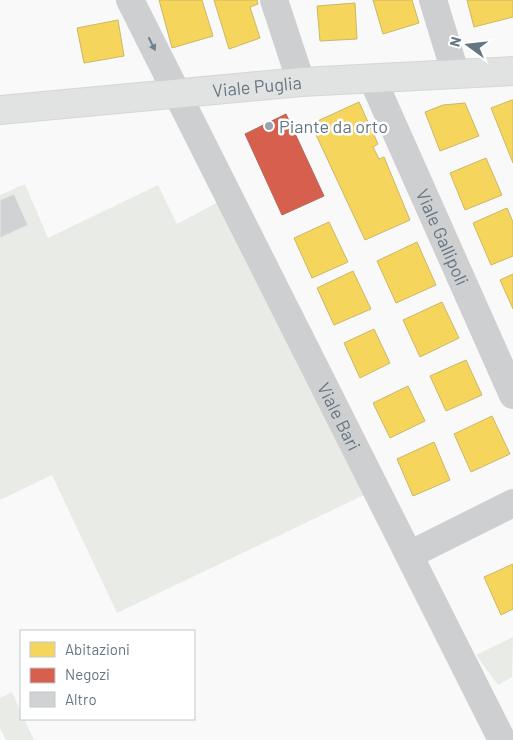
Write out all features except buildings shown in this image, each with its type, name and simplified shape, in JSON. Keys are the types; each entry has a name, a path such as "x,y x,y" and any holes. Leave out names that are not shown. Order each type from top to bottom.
{"main road":[{"name":"Viale Puglia","path":"0,110 176,92 300,82 454,72 513,71"}],"street":[{"name":"Viale Bari","path":"130,0 502,740"},
{"path":"274,0 300,82"},
{"path":"433,0 454,72"},
{"name":"Viale Gallipoli","path":"372,78 513,395"},
{"path":"409,555 513,503"}],"shaded area":[{"path":"25,184 48,238 158,185 177,224 220,201 364,495 117,613 52,475 0,500 0,195"},
{"path":"513,637 512,677 498,685 476,655"},
{"path":"12,692 20,711 20,720 24,720 34,740 6,740 0,728 0,698"}],"place":[{"name":"Piante da orto","path":"269,126"}]}
